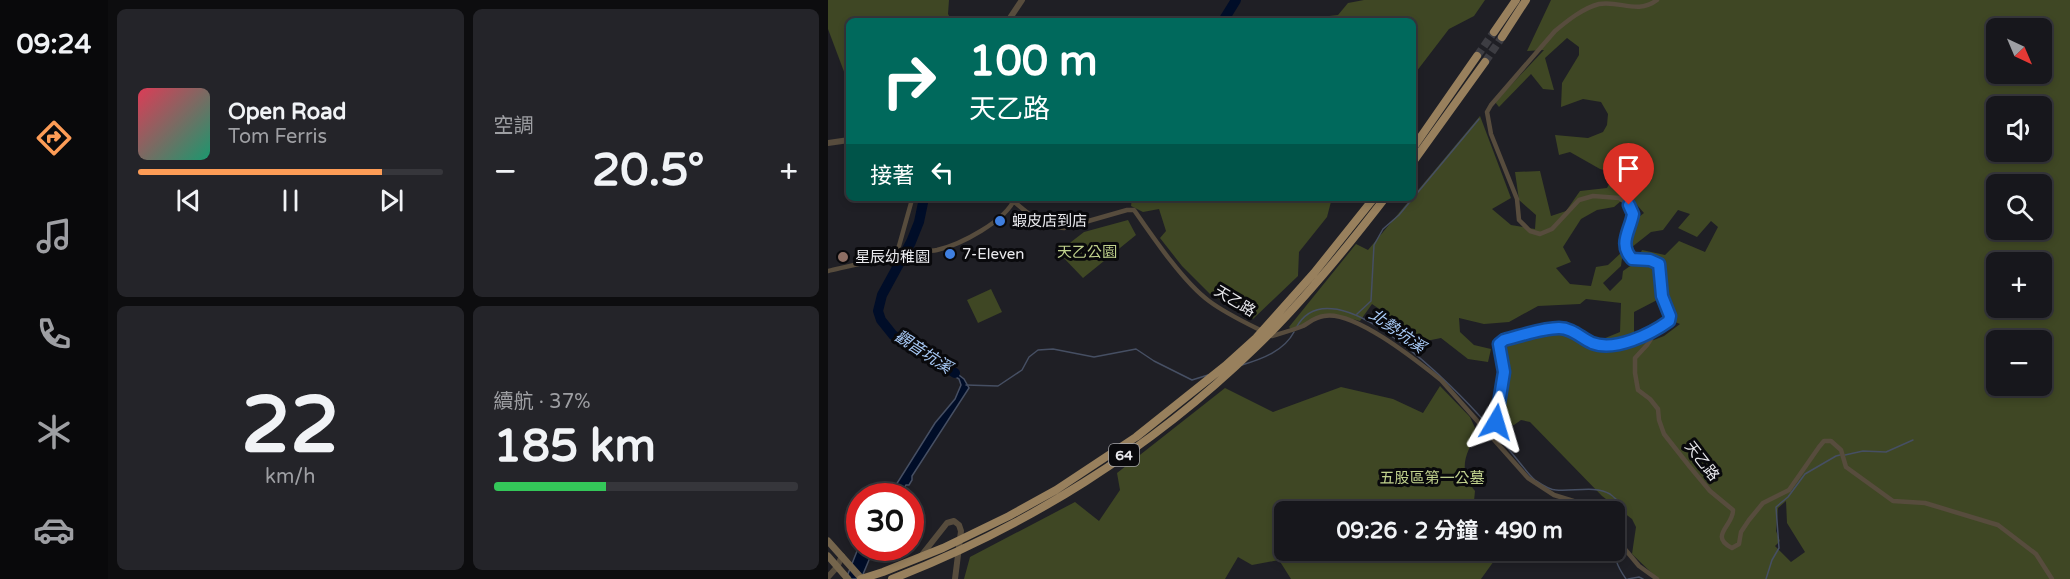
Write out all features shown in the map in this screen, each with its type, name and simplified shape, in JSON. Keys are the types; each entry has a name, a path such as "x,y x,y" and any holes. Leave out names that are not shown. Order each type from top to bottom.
{"highway":[{"path":"1494,32 1516,0"},
{"path":"1502,37 1526,0"},
{"path":"1416,144 1477,56"},
{"path":"1416,158 1485,62"},
{"name":"64","path":"892,579 1014,524 1104,470 1147,438 1230,371 1270,334 1372,201"},
{"name":"64","path":"862,579 943,548 1009,516 1093,467 1144,430 1225,366 1256,338 1317,275 1382,201"}],"main road":[{"path":"828,541 862,579"},
{"path":"829,559 848,579"}],"street":[{"path":"1010,18 1022,0"},
{"path":"1487,431 1496,422 1504,372 1499,344 1504,340 1560,328 1576,332 1591,342 1605,346 1638,339 1669,321 1670,316 1662,296 1659,264 1650,260 1632,259 1626,252 1624,244 1633,214 1629,205 1619,198 1593,196 1579,200 1552,229 1540,234 1530,231 1519,220 1516,200 1491,134 1487,112 1555,31 1579,14 1600,3 1644,8 1658,0"},
{"path":"828,142 846,140"},
{"path":"893,256 899,246 911,201"},
{"path":"828,271 907,253 934,251 965,241 999,218 1012,201"},
{"name":"天乙路","path":"1016,201 1053,228 1064,228 1134,210 1159,245 1208,300 1272,336 1322,316 1338,316 1352,320 1425,366 1441,380 1522,472 1538,486 1554,495 1573,501"},
{"name":"天乙路","path":"1657,330 1635,358 1638,390 1658,409 1664,434 1710,491 1732,510 1732,519 1723,529 1722,534 1728,546 1732,548 1739,544 1741,532 1763,503 1789,490 1824,441 1831,441 1841,450 1846,467 1886,497 1893,501 1925,502 1998,525 2036,554 2052,579"},
{"path":"903,579 944,526 954,521 959,525 961,531 955,579"},
{"path":"1625,549 1639,566 1657,579"},
{"path":"828,577 839,570 845,560 829,559"}],"green space":[{"path":"828,0 949,0 948,14 950,18 846,18 846,77 828,29"},
{"path":"1364,0 1485,0 1474,16 1449,29 1416,72 1416,18 1327,18 1338,15 1348,3"},
{"path":"1551,0 2070,0 2070,579 1658,579 1632,554 1636,527 1632,519 1625,514 1625,501 1609,501 1602,496 1530,422 1521,420 1514,425 1500,425 1498,411 1504,386 1498,359 1505,347 1543,331 1567,331 1593,343 1620,332 1621,303 1586,299 1580,304 1538,306 1509,322 1484,324 1459,318 1460,332 1474,345 1491,349 1488,362 1468,359 1441,338 1426,341 1372,304 1360,321 1325,315 1312,319 1293,331 1289,327 1356,244 1368,250 1409,201 1416,201 1416,193 1480,116 1511,198 1492,209 1511,225 1535,229 1536,215 1519,200 1515,172 1540,171 1551,216 1566,211 1580,191 1607,188 1615,173 1600,169 1570,152 1559,155 1555,135 1588,138 1603,132 1607,125 1608,114 1601,102 1583,99 1561,107 1562,83 1579,55 1579,47 1567,38 1545,58 1554,90 1543,89 1531,74 1499,107 1495,102 1544,50 1527,51","holes":["1628,195 1644,213 1627,226 1624,234 1632,247 1651,232 1663,230 1678,210 1690,214 1678,228 1697,237 1711,221 1718,227 1705,252 1679,241 1665,255 1642,250 1636,262 1623,271 1622,279 1610,291 1603,283 1621,266 1623,251 1608,265 1596,267 1591,286 1570,284 1556,268 1571,262 1563,247 1581,219 1597,210 1614,207","1659,299 1670,320 1680,324 1664,336 1646,343 1634,334 1634,312","1786,501 1787,523 1805,552 1791,562 1775,546 1780,541 1776,531 1778,508"]},
{"path":"1132,201 1331,201 1327,217 1299,252 1298,276 1253,319 1210,294 1182,266 1160,238 1166,231 1159,209 1143,212 1131,206"},
{"name":"天乙公園","path":"1128,220 1136,235 1083,278 1058,252 1084,232"},
{"path":"991,289 1002,312 978,323 967,300"},
{"name":"五股區第一公墓","path":"1440,386 1470,417 1477,432 1467,455 1465,468 1469,483 1475,491 1474,501 1274,501 1274,561 1252,565 1238,557 1225,579 964,579 970,557 1075,502 1099,521 1120,490 1117,473 1225,388 1273,412 1341,387 1393,399 1423,413"},
{"path":"1280,561 1494,561 1481,579 1291,579"}],"water":[{"path":"943,363 964,379 969,388 912,476 910,483 897,483 935,423 955,399 961,385 959,379 942,368"},
{"path":"853,561 869,561 861,579 846,579"}],"waterway":[{"name":"觀音坑溪","path":"1225,18 1236,0"},
{"path":"1416,194 1479,119"},
{"name":"觀音坑溪","path":"923,201 919,222 911,242 882,295 878,311 881,320 893,335 955,373"},
{"path":"1357,314 1371,301 1374,245 1383,229 1411,201"},
{"name":"北勢坑溪","path":"1296,328 1313,311 1337,309 1365,320 1394,338 1450,385 1535,480 1553,490 1604,491 1618,501"},
{"name":"北勢坑溪","path":"1242,365 1265,357 1278,349 1290,339 1294,332"},
{"name":"北勢坑溪","path":"966,385 998,386 1022,370 1029,357 1038,350 1053,349 1094,357 1136,349 1192,380 1208,375"},
{"path":"1845,455 1863,451 1886,452 1913,440"},
{"path":"1766,579 1772,560 1779,548 1776,507 1788,497 1805,474 1840,455"},
{"name":"北勢坑溪","path":"1617,561 1626,579"},
{"name":"北勢坑溪","path":"1628,579 1639,577 1643,579"}],"tunnel":[{"path":"1477,56 1494,32"},
{"path":"1485,62 1502,37"}],"place":[{"name":"蝦皮店到店","path":"1000,221"},
{"name":"7-Eleven","path":"950,254"},
{"name":"星辰幼稚園","path":"843,257"}],"route":[{"path":"1496,422 1504,372 1499,344 1504,340 1560,328 1576,332 1591,342 1605,346 1638,339 1669,321 1670,316 1662,296 1659,264 1650,260 1632,259 1626,252 1624,244 1633,214 1629,205"}]}
